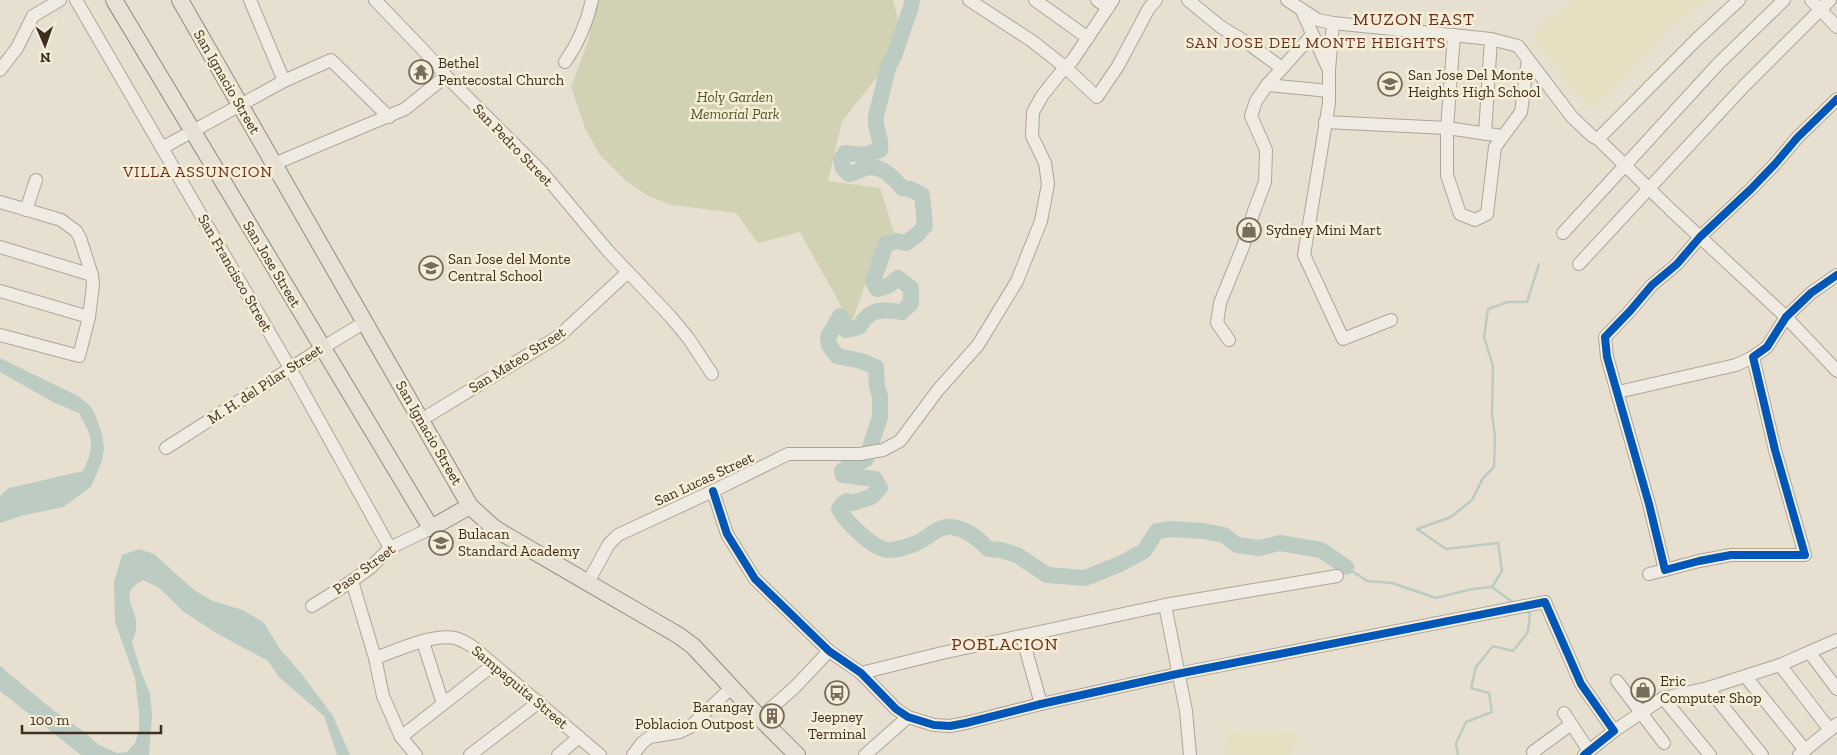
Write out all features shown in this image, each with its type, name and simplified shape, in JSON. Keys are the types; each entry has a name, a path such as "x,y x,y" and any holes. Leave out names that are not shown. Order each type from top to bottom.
{"main road":[{"name":"San Jose Street","path":"114,0 431,528"},
{"name":"San Ignacio Street","path":"180,0 470,506 493,527 587,584 657,621 693,646 797,755"},
{"name":"Paso Street","path":"431,528 470,506"}],"street":[{"path":"0,70 17,48 33,16 60,0"},
{"name":"San Francisco Street","path":"76,0 290,368 390,548"},
{"path":"250,0 284,81"},
{"name":"San Pedro Street","path":"375,0 446,76 542,172 608,251 670,316 689,339 712,374"},
{"path":"565,62 583,33 592,0"},
{"path":"969,0 1032,41 1065,67 1097,97 1118,66 1149,8 1156,0"},
{"path":"1035,0 1088,38"},
{"path":"1097,0 1111,4"},
{"path":"1188,0 1221,27 1249,44 1282,68"},
{"path":"1288,0 1318,20 1491,39 1518,46 1572,117 1592,136 1598,139 1786,317 1837,371"},
{"path":"1598,139 1696,40 1739,0"},
{"path":"1563,233 1719,63 1784,0"},
{"path":"1811,0 1837,27"},
{"path":"1579,264 1744,86 1830,0"},
{"name":"San Lucas Street","path":"587,584 609,544 618,535 788,454 862,454 883,450 900,440 938,390 978,345 1016,282 1041,221 1047,189 1045,163 1032,136 1033,112 1042,96 1072,61 1111,4"},
{"path":"1301,9 1329,70"},
{"path":"1333,23 1329,91 1304,255 1343,339 1391,320"},
{"path":"1228,340 1217,323 1220,303 1244,244 1265,182 1266,150 1251,116 1256,101 1267,85 1312,35"},
{"path":"1454,35 1447,128 1447,174 1460,214 1475,220 1487,214 1495,146 1522,112 1528,59"},
{"path":"1485,134 1491,39"},
{"path":"162,148 284,81 331,60 388,117"},
{"path":"274,164 405,109 446,76"},
{"path":"1267,85 1329,91"},
{"path":"1665,570 1607,357 1605,337 1700,237 1751,189 1797,138 1837,99"},
{"path":"1325,122 1447,128 1502,136"},
{"path":"26,210 36,180"},
{"path":"0,202 61,220 76,231 85,250 92,275 89,317 79,356 0,335"},
{"path":"0,247 92,275"},
{"name":"San Mateo Street","path":"421,420 559,336 628,272"},
{"path":"1618,392 1736,365 1753,357 1767,346 1786,317 1811,293 1837,275"},
{"path":"0,291 89,317"},
{"name":"M. H. del Pilar Street","path":"166,448 290,368 366,322"},
{"path":"1649,574 1731,555 1811,555 1775,450 1753,357"},
{"path":"713,491 727,534 755,579 829,651 861,673 896,709 908,717 934,725 966,724 1041,704 1178,674 1545,602 1581,684 1614,732"},
{"name":"Paso Street","path":"312,606 370,568 390,548 431,528"},
{"path":"861,673 893,664 1166,605 1337,576"},
{"path":"352,581 383,696 401,737 416,755"},
{"path":"1166,605 1186,711 1190,755"},
{"path":"1022,636 1041,704"},
{"name":"Sampaguita Street","path":"374,658 446,637 462,640 473,647 600,755"},
{"path":"1534,752 1567,719 1587,753 1663,698 1746,677 1810,653 1837,640"},
{"path":"424,642 443,704"},
{"path":"760,718 795,687 829,651"},
{"path":"1810,653 1837,689"},
{"path":"401,737 494,665"},
{"path":"1746,677 1802,753 1834,727 1780,665"},
{"path":"1617,681 1664,743"},
{"path":"633,755 642,743 650,737 680,732 690,727 732,687"},
{"path":"1708,688 1762,755"},
{"path":"1663,698 1710,755"},
{"path":"470,755 539,702"},
{"path":"865,755 908,717"},
{"path":"558,755 579,737"}],"shaded area":[{"path":"1574,0 1708,0 1673,24 1615,87 1589,110 1530,34 1543,22"},
{"path":"0,358 78,396 88,404 93,410 102,433 104,448 102,461 91,487 63,507 21,516 0,523 0,496 9,488 83,471 90,454 91,441 79,413 53,402 0,372"},
{"path":"139,549 154,554 194,590 213,601 243,610 264,623 280,649 301,673 333,716 350,755 337,755 324,716 278,676 268,661 216,633 184,612 158,587 143,580 133,587 130,600 136,618 136,632 132,642 150,693 152,715 149,755 81,755 0,691 0,666 99,745 117,753 127,752 135,743 139,730 139,714 135,678 115,622 114,582 122,555"},
{"path":"1228,731 1299,733 1290,755 1224,755"}],"green space":[{"name":"Holy Garden Memorial Park","path":"598,0 893,0 898,20 883,70 842,121 828,181 880,188 895,236 880,244 851,324 800,232 758,243 736,213 672,205 648,196 625,180 600,155 585,128 571,87 589,38"}],"waterway":[{"path":"912,0 894,56 889,65 876,116 880,150 864,155 845,153 841,159 843,168 849,174 865,168 876,168 886,172 902,188 910,189 922,195 925,226 906,243 897,241 886,244 873,281 877,289 888,286 898,278 911,288 911,303 902,312 882,310 872,313 867,316 859,327 846,330 840,316 828,337 829,345 837,356 861,361 876,367 877,387 880,396 880,417 866,459 842,471 843,475 875,479 880,488 871,497 852,503 847,501 839,509 860,534 882,548 890,550 905,547 919,542 937,530 952,527 972,535 988,549 1001,550 1017,555 1047,575 1085,578 1120,564 1144,551 1157,531 1172,529 1203,531 1224,535 1237,545 1259,548 1280,543 1321,550 1346,567"},
{"path":"1515,604 1492,587 1502,571 1498,543 1446,549 1417,529 1451,517 1472,500 1483,478 1494,467 1493,366 1484,337 1488,309 1508,302 1527,302 1539,264"},
{"path":"1346,567 1367,581 1392,583 1436,598 1472,589 1491,587"},
{"path":"1458,755 1456,743 1466,722 1492,712 1489,693 1471,688 1476,667 1493,646 1513,651 1528,632 1530,614 1526,611"}],"cycle path":[{"path":"1837,99 1797,138 1751,189 1700,237 1677,264 1652,285 1605,337 1607,357 1649,504 1665,570 1731,555 1805,555 1775,450 1753,357 1767,347 1786,317 1811,293 1837,275"},
{"path":"713,491 727,534 755,579 829,651 861,673 896,709 908,717 934,725 950,726 966,723 1041,704 1177,674 1545,602 1581,684 1614,731 1584,755"}],"place":[{"name":"Bethel Pentecostal Church","path":"421,72"},
{"name":"San Jose Del Monte Heights High School","path":"1390,84"},
{"name":"Sydney Mini Mart","path":"1249,230"},
{"name":"San Jose del Monte Central School","path":"431,268"},
{"name":"Bulacan Standard Academy","path":"441,543"},
{"name":"Eric Computer Shop","path":"1643,690"},
{"name":"Jeepney Terminal","path":"837,693"},
{"name":"Barangay Poblacion Outpost","path":"772,716"}],"district":[{"name":"MUZON EAST","path":"1414,19"},
{"name":"SAN JOSE DEL MONTE HEIGHTS","path":"1316,42"},
{"name":"VILLA ASSUNCION","path":"198,171"},
{"name":"POBLACION","path":"1005,644"}]}
